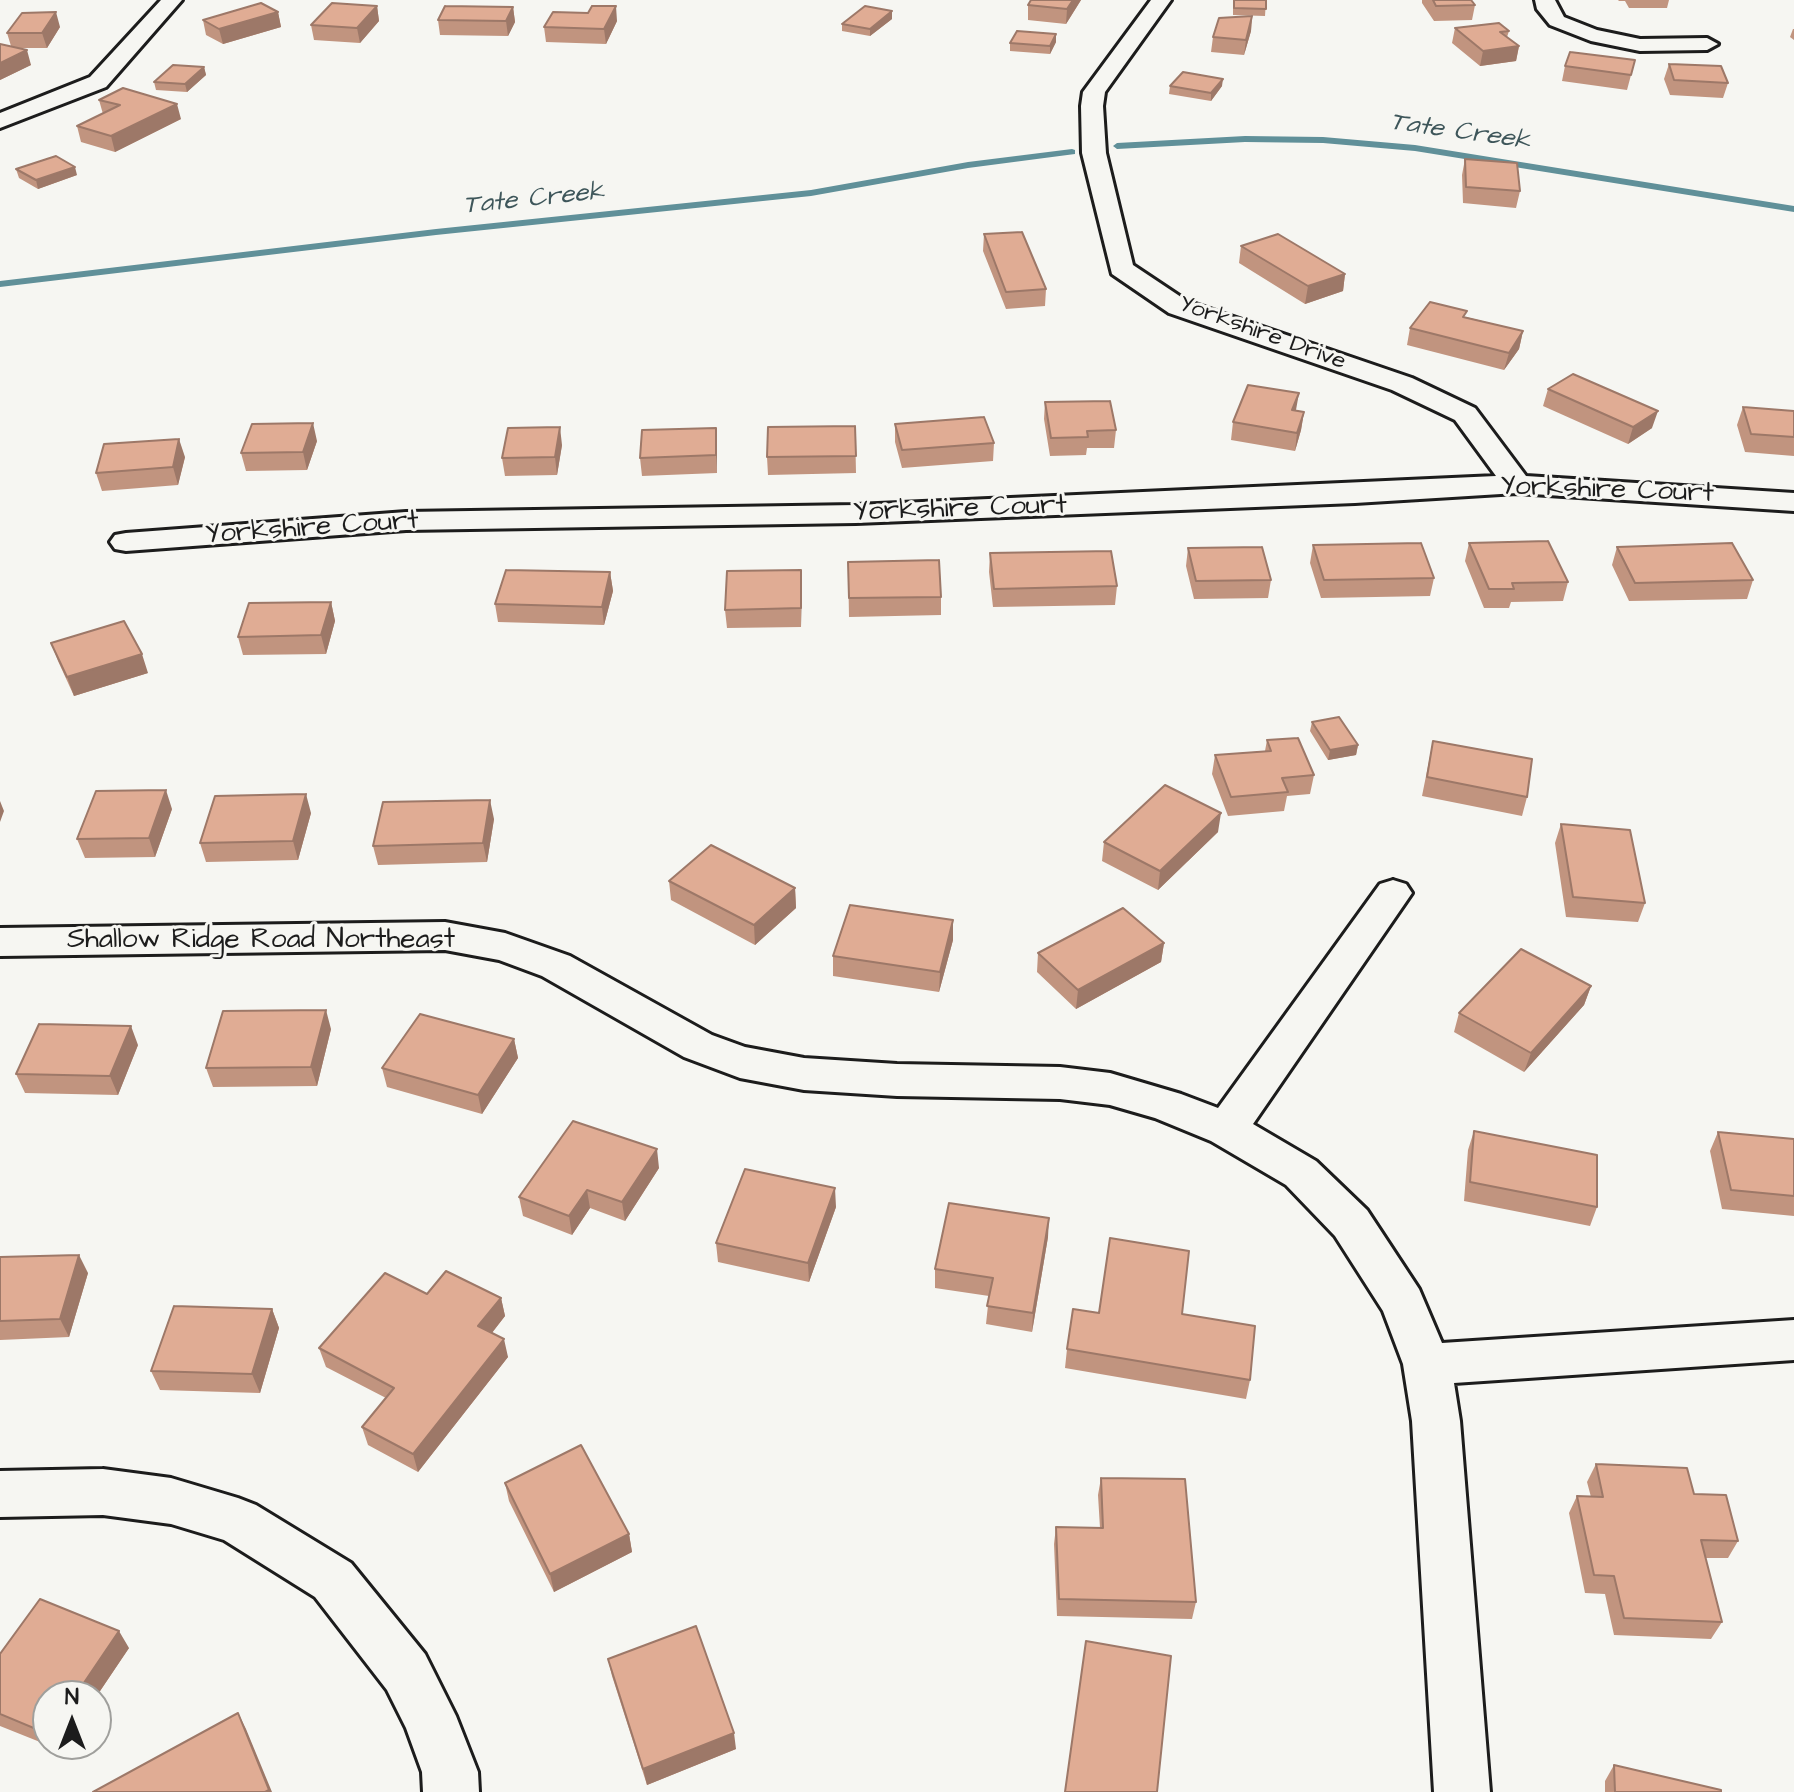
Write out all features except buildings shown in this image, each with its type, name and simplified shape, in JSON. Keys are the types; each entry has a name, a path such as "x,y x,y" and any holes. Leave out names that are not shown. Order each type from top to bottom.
{"street":[{"path":"0,121 98,82 172,0"},
{"name":"Yorkshire Drive","path":"1161,0 1094,92 1094,153 1121,269 1178,307 1402,384 1465,414 1517,484"},
{"path":"1545,0 1547,9 1557,21 1591,35 1640,45 1707,44"},
{"name":"Yorkshire Court","path":"126,542 406,521 856,514 1355,494 1517,484 1794,502"},
{"path":"1226,1129 1393,893"},
{"name":"Shallow Ridge Road Northeast","path":"0,942 445,936 505,947 556,966 698,1046 740,1062 804,1074 897,1080 1060,1083 1110,1089 1166,1105 1226,1129 1301,1173 1351,1223 1403,1303 1427,1364 1436,1421 1462,1792"},
{"path":"1427,1364 1794,1340"},
{"path":"0,1494 103,1492 171,1501 238,1521 333,1580 406,1672 429,1716 450,1772 451,1792"}],"waterway":[{"name":"Tate Creek","path":"1117,146 1245,139 1323,140 1415,148 1794,209"},
{"name":"Tate Creek","path":"0,284 436,232 811,193 968,165 1072,152"}]}
